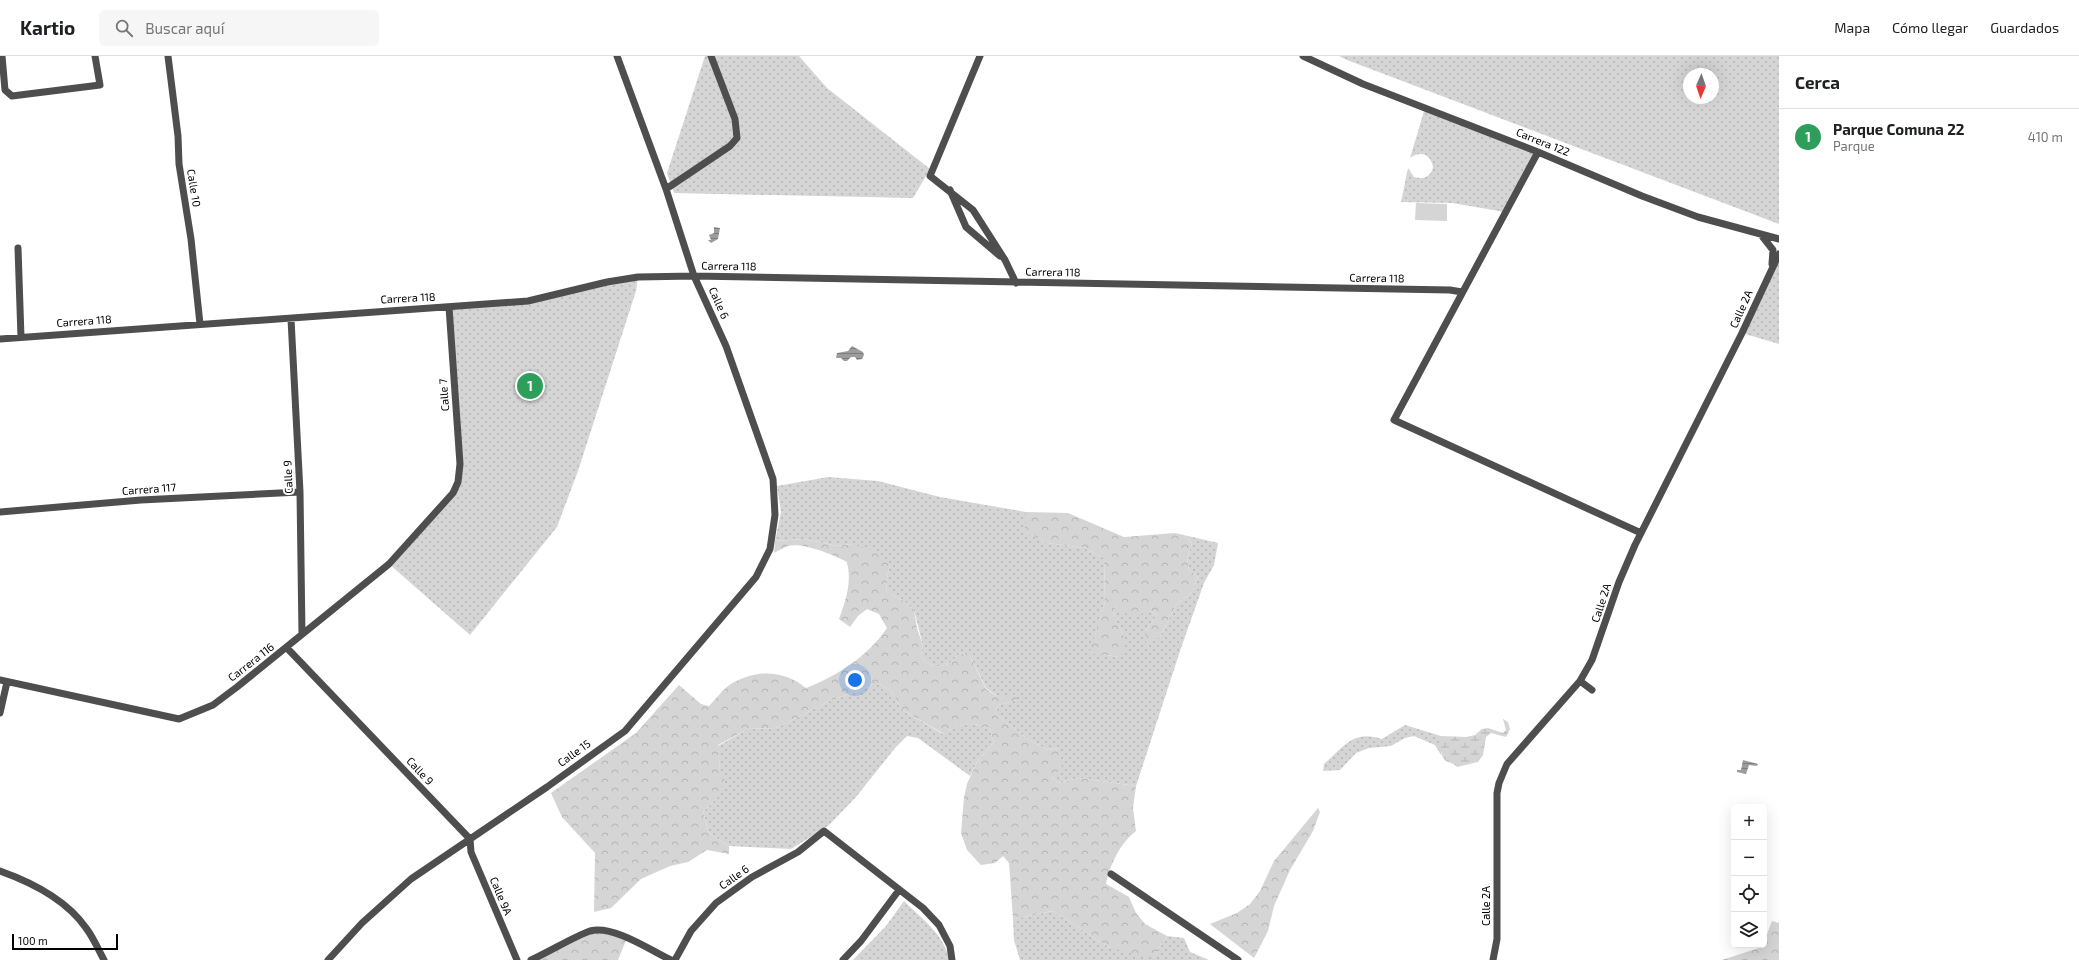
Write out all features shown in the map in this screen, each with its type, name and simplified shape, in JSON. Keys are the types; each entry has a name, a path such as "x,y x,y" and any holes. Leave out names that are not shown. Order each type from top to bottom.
{"street":[{"path":"2,56 5,90 12,96 100,85 95,56"},
{"name":"Calle 10","path":"168,56 178,136 179,164 191,239 200,324"},
{"name":"Calle 6","path":"617,56 666,188 694,276 726,346 762,446 773,479 775,515"},
{"path":"666,188 730,146 737,138 735,119 711,56"},
{"path":"980,56 930,176 950,190 973,210 1005,260 1016,283"},
{"name":"Carrera 122","path":"1303,56 1363,84 1538,152 1642,196 1698,217 1779,239"},
{"path":"1538,152 1394,420 1641,533"},
{"path":"950,190 966,227 1005,260"},
{"path":"1760,234 1768,241 1773,250 1772,268"},
{"path":"18,248 21,337"},
{"name":"Calle 2A","path":"1493,960 1497,940 1497,794 1499,783 1507,764 1513,756 1580,681 1592,660 1619,582 1641,533 1742,333 1779,254"},
{"path":"1772,268 1779,258"},
{"name":"Carrera 118","path":"0,339 200,324 291,319 372,311 528,301 607,282 638,277 694,276 1442,290 1462,292"},
{"name":"Calle 7","path":"449,307 460,464 458,482"},
{"name":"Calle 9","path":"291,319 300,492 302,634"},
{"name":"Carrera 116","path":"4,681 179,719 213,705 287,648 302,634 389,564 453,493 458,482"},
{"name":"Carrera 117","path":"0,512 141,500 300,492"},
{"name":"Calle 15","path":"328,960 362,923 411,879 625,730 756,577 770,549 775,515"},
{"name":"Calle 9","path":"287,648 470,839"},
{"path":"0,713 4,681"},
{"path":"1580,681 1592,690"},
{"name":"Calle 6","path":"675,960 691,931 716,903 752,877 798,852 824,831 899,890"},
{"name":"Calle 9A","path":"470,839 471,852 517,960"},
{"path":"0,871 52,895 78,918 86,928 104,960"},
{"path":"1111,874 1238,960"},
{"path":"843,960 861,941 899,890 923,908 939,925 950,946 952,960"},
{"path":"532,960 591,931 605,930 616,933 671,960"}],"green space":[{"path":"705,56 799,56 827,88 930,169 913,198 674,193 667,173"},
{"path":"1339,56 1779,56 1779,224 1347,60"},
{"path":"1425,108 1538,152 1505,212 1452,203 1401,202 1408,168 1414,177 1423,178 1430,173 1433,167 1427,156 1418,154 1410,158"},
{"path":"1416,203 1447,204 1447,221 1415,220"},
{"path":"1779,258 1779,344 1742,333"},
{"path":"638,277 636,291 578,471 557,527 470,635 389,564 458,482 449,307 528,301"},
{"path":"828,477 878,481 940,497 1026,512 1026,532 1048,543 1085,548 1104,558 1105,602 1090,654 1102,654 1118,657 1123,634 1113,615 1116,606 1122,611 1150,611 1157,615 1146,631 1160,637 1176,605 1192,592 1198,577 1189,570 1187,558 1192,543 1184,535 1218,543 1214,565 1204,583 1181,648 1136,786 1079,778 1058,783 1052,777 1059,748 1048,750 1029,740 995,714 998,705 1017,700 998,697 986,688 970,656 960,653 950,663 940,666 929,664 923,658 921,655 923,646 914,610 904,601 887,592 886,583 890,564 850,544 838,546 804,539 775,541 781,512 777,486"},
{"path":"1026,512 1068,513 1124,537 1175,533 1184,535 1192,543 1187,558 1189,570 1198,577 1192,592 1176,605 1160,637 1146,646 1146,631 1157,615 1150,611 1135,616 1122,612 1116,606 1113,615 1123,634 1125,648 1118,657 1102,654 1089,654 1105,602 1104,558 1085,548 1048,543 1025,532"},
{"path":"804,539 838,546 850,544 873,550 890,564 886,583 887,592 904,601 914,610 917,628 923,646 921,655 923,658 929,664 940,666 950,663 960,653 970,656 986,689 998,697 1017,694 1017,700 998,705 995,714 1029,740 1048,750 1059,748 1062,767 1052,777 1058,783 1079,778 1136,786 1133,808 1136,831 1125,841 1116,855 1106,884 1129,897 1136,913 1145,924 1167,936 1154,958 1110,948 1053,911 1013,919 1009,863 1003,856 995,863 981,865 967,850 961,833 964,797 967,784 977,762 994,742 989,728 977,724 966,724 955,727 944,734 902,710 891,691 874,681 870,687 829,701 776,728 748,729 718,745 720,771 725,781 717,798 703,812 709,833 729,846 729,854 707,850 688,862 670,866 641,879 611,908 594,912 595,853 562,817 551,793 636,733 679,685 701,704 709,706 722,691 731,684 741,679 760,674 779,675 797,682 806,688 829,678 851,664 871,648 887,628 879,614 867,609 858,616 850,627 839,619 849,584 847,562 810,547 794,545 788,546 774,553 775,541"},
{"path":"874,681 891,691 902,710 943,734 955,727 966,724 977,724 989,728 994,742 977,762 970,776 918,738 907,736 895,748 856,797 828,826 791,849 729,846 709,833 703,812 717,798 720,771 718,746 748,729 776,728 829,701 870,687"},
{"path":"1503,719 1508,722 1510,729 1506,737 1491,733 1486,737 1483,755 1478,762 1457,767 1446,761 1442,756 1441,736 1466,737 1475,735 1482,729 1488,728 1503,733 1506,730"},
{"path":"1405,725 1441,736 1441,755 1435,745 1414,736 1405,738 1391,746 1369,748 1356,753 1340,770 1323,771 1324,764 1349,741 1363,736 1382,739"},
{"path":"1318,808 1320,812 1313,831 1290,870 1274,906 1268,931 1254,958 1210,924 1237,913 1250,904 1260,891 1274,861"},
{"path":"904,901 937,935 947,951 949,960 853,960 886,926"},
{"path":"1053,911 1110,948 1158,949 1167,936 1184,938 1190,952 1209,960 1020,960 1014,940 1013,919"},
{"path":"1772,921 1779,923 1779,960 1722,960 1759,948 1767,948 1767,934"},
{"path":"591,931 627,938 618,960 531,960"}],"shaded area":[{"path":"714,227 720,228 718,239 711,243 708,240 711,240 709,235 714,233"},
{"path":"852,346 863,352 864,355 862,359 857,360 855,357 851,357 847,361 844,361 841,358 836,358 837,353 848,351"},
{"path":"1743,760 1758,764 1757,766 1749,765 1746,774 1737,772 1737,770 1741,770"}],"place":[{"name":"Parque Comuna 22","path":"530,386"}]}
